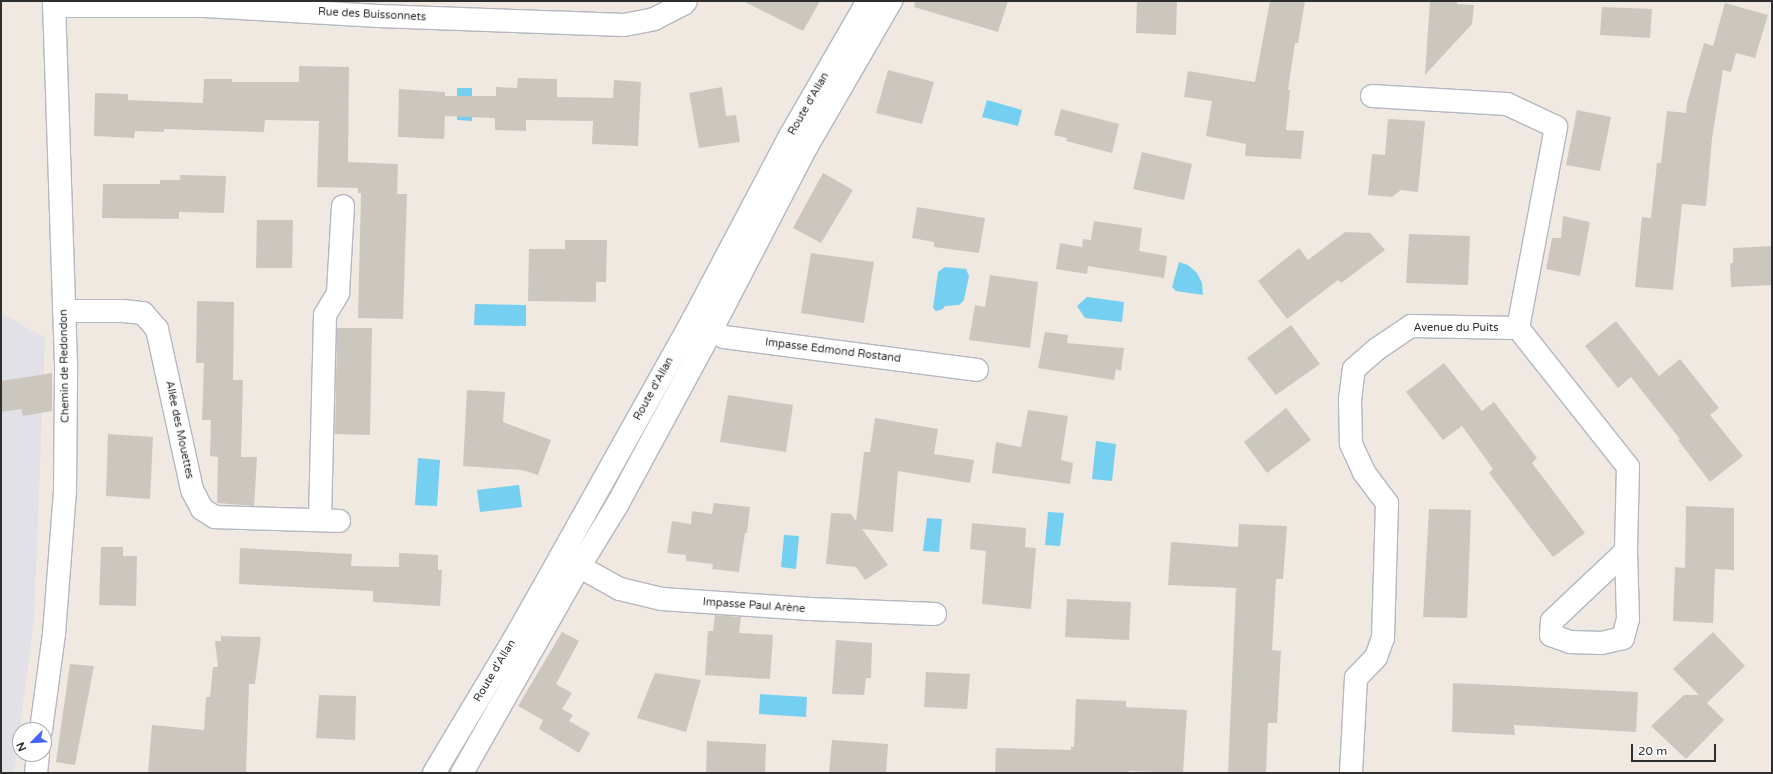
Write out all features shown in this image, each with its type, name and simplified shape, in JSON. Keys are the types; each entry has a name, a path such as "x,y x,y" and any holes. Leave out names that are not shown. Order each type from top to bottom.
{"street":[{"name":"Rue des Buissonnets","path":"54,3 205,6 379,16 624,25 654,19 686,1"},
{"name":"Route d'Allan","path":"462,773 579,567 617,505 790,136 868,1"},
{"name":"Route d'Allan","path":"434,773 513,641 561,556 703,323 890,1"},
{"name":"Chemin de Redondon","path":"42,722 54,634 65,491 66,364 54,3"},
{"path":"1372,96 1507,104 1556,127 1518,328 1628,467 1626,551 1628,619 1623,638 1602,643 1570,642 1551,635 1552,621 1626,551"},
{"name":"Allée des Mouettes","path":"64,311 123,311 143,313 157,329 192,490 202,509 215,517 329,520 325,315 338,293 343,206"},
{"name":"Impasse Edmond Rostand","path":"703,323 724,337 977,370"},
{"name":"Avenue du Puits","path":"1351,773 1356,678 1376,657 1383,638 1387,503 1364,472 1351,444 1350,400 1354,369 1383,344 1411,326 1518,328"},
{"name":"Impasse Paul Arène","path":"561,556 620,589 662,599 810,609 935,614"},
{"path":"36,773 37,762"}],"shaded area":[{"path":"1,313 45,338 34,619 21,722 12,722 12,762 15,762 14,773 1,773"}],"water":[{"path":"457,88 472,88 472,121 457,120"},
{"path":"987,100 1022,110 1018,126 982,117"},
{"path":"1179,262 1188,265 1197,273 1202,283 1203,295 1176,291 1172,287"},
{"path":"945,267 966,269 969,276 964,300 959,305 945,306 943,309 936,311 933,308 938,272"},
{"path":"1087,297 1124,302 1122,322 1085,318 1077,306"},
{"path":"475,304 526,305 526,326 474,325"},
{"path":"1096,441 1116,444 1112,481 1092,479"},
{"path":"418,458 440,460 437,506 415,505"},
{"path":"519,485 522,507 480,512 477,490"},
{"path":"1048,512 1064,513 1060,546 1045,545"},
{"path":"927,518 942,519 939,552 923,551"},
{"path":"784,535 799,536 796,569 781,567"},
{"path":"760,694 807,697 806,717 759,714"}],"building":[{"path":"743,1 820,1 803,31"},
{"path":"915,1 1008,1 998,32 914,7"},
{"path":"1137,1 1177,1 1176,35 1136,33"},
{"path":"1270,1 1305,1 1298,43 1295,43 1288,90 1290,90 1286,130 1304,131 1301,159 1245,156 1246,144 1206,136 1212,101 1184,97 1188,71 1255,82"},
{"path":"1430,1 1457,1 1457,4 1474,5 1472,24 1425,75"},
{"path":"1725,3 1768,15 1755,58 1736,53 1731,72 1723,70 1712,139 1706,206 1682,204 1673,290 1635,287 1642,217 1651,218 1657,163 1661,163 1667,111 1686,113 1687,103 1704,43 1713,46"},
{"path":"1602,7 1652,9 1650,38 1600,35"},
{"path":"299,66 349,67 348,162 398,164 397,194 407,194 403,319 358,318 361,193 358,193 358,188 317,187 319,121 265,120 264,132 164,129 164,132 135,131 134,138 94,136 95,93 128,94 128,100 203,103 204,79 232,79 232,82 299,82"},
{"path":"888,70 934,82 922,124 876,113"},
{"path":"518,78 557,79 557,97 613,98 614,80 641,82 638,146 592,144 593,121 526,120 526,131 495,130 495,118 445,116 444,139 398,137 399,89 445,92 445,96 496,96 496,87 517,88"},
{"path":"722,87 726,116 736,115 740,142 699,148 689,93"},
{"path":"1061,109 1119,124 1112,153 1066,141 1067,138 1054,135"},
{"path":"1577,110 1611,117 1600,171 1566,165"},
{"path":"1388,119 1425,121 1418,192 1401,190 1392,197 1368,195 1372,154 1385,155"},
{"path":"1142,152 1192,164 1184,200 1133,189"},
{"path":"823,173 853,190 821,243 793,228"},
{"path":"180,175 226,176 224,213 179,212 179,219 102,218 103,184 160,184 160,180 180,180"},
{"path":"917,207 985,218 979,253 934,247 934,242 912,238"},
{"path":"1563,216 1590,222 1580,276 1546,269 1552,238 1561,238"},
{"path":"257,220 293,220 292,268 256,268"},
{"path":"1094,221 1142,228 1139,251 1167,256 1164,278 1088,266 1087,274 1056,269 1060,243 1082,247 1083,239 1091,240"},
{"path":"1345,232 1370,233 1385,250 1341,283 1338,280 1287,319 1258,281 1299,248 1308,260"},
{"path":"1409,234 1470,236 1468,285 1406,283"},
{"path":"565,240 607,240 606,282 596,282 596,302 528,301 529,249 565,249"},
{"path":"1772,246 1772,285 1731,287 1730,263 1733,263 1733,248"},
{"path":"811,253 874,262 864,323 801,313"},
{"path":"990,275 1038,282 1030,348 969,340 975,305 985,307"},
{"path":"197,301 234,302 233,380 243,380 241,457 257,457 254,506 217,503 218,457 210,456 211,420 202,420 204,363 196,363"},
{"path":"1616,321 1659,376 1680,359 1719,408 1710,415 1743,456 1710,482 1678,440 1680,439 1631,377 1618,388 1585,346"},
{"path":"1291,325 1320,364 1276,395 1247,358"},
{"path":"337,328 372,328 370,435 335,434"},
{"path":"1045,332 1068,335 1067,343 1124,348 1121,371 1116,369 1114,380 1038,368"},
{"path":"1444,363 1482,411 1494,402 1537,458 1532,463 1585,533 1553,557 1489,473 1493,469 1462,426 1443,440 1406,392"},
{"path":"52,373 52,411 23,416 21,409 1,412 1,381"},
{"path":"467,390 505,392 503,422 551,440 538,475 522,470 463,466"},
{"path":"728,395 793,405 786,452 720,442"},
{"path":"1286,408 1311,440 1267,473 1244,442"},
{"path":"1028,410 1068,416 1061,460 1073,463 1070,484 992,473 996,442 1021,447"},
{"path":"875,418 938,429 934,454 974,460 970,483 898,471 893,532 862,529 888,565 865,580 856,567 826,564 831,513 851,514 856,521 864,452 870,452"},
{"path":"108,434 153,437 150,499 106,496"},
{"path":"714,503 750,507 747,533 745,533 739,572 712,569 713,564 686,561 686,555 667,553 672,521 691,524 692,511 712,514"},
{"path":"1686,506 1734,508 1734,570 1715,569 1713,623 1673,621 1675,567 1685,568"},
{"path":"1429,509 1471,510 1467,618 1423,617"},
{"path":"972,523 1026,528 1025,547 1036,548 1031,609 982,604 986,551 970,549"},
{"path":"1239,524 1287,526 1283,579 1276,579 1272,650 1281,651 1277,723 1268,723 1266,773 1228,773 1236,588 1168,585 1171,542 1238,547"},
{"path":"101,547 123,547 123,556 137,556 136,606 99,605"},
{"path":"240,548 352,554 351,566 399,567 399,553 438,555 438,570 442,570 440,606 373,602 373,591 239,584"},
{"path":"1067,599 1131,602 1129,640 1065,637"},
{"path":"715,615 741,617 739,633 773,635 770,679 705,675 708,631 713,631"},
{"path":"562,632 579,641 556,684 572,693 562,709 573,715 569,721 590,733 579,753 539,729 543,720 518,706"},
{"path":"1713,632 1745,666 1707,703 1724,720 1686,759 1651,726 1684,695 1699,695 1673,669"},
{"path":"221,636 261,637 255,684 249,684 246,773 148,773 152,725 204,730 206,697 210,697 213,667 218,667 215,641 221,641"},
{"path":"836,640 872,643 871,678 866,678 864,695 832,694"},
{"path":"70,664 94,666 75,765 56,762"},
{"path":"926,672 970,674 967,709 924,707"},
{"path":"655,673 701,680 686,732 637,718"},
{"path":"1453,683 1638,692 1636,732 1514,725 1515,735 1452,732"},
{"path":"319,695 356,696 355,740 316,738"},
{"path":"1076,699 1126,701 1126,707 1187,710 1183,773 1129,771 1129,773 995,773 996,748 1071,750 1071,747 1074,747"},
{"path":"832,740 888,744 886,773 829,773"},
{"path":"707,741 766,744 765,773 706,773"}]}
